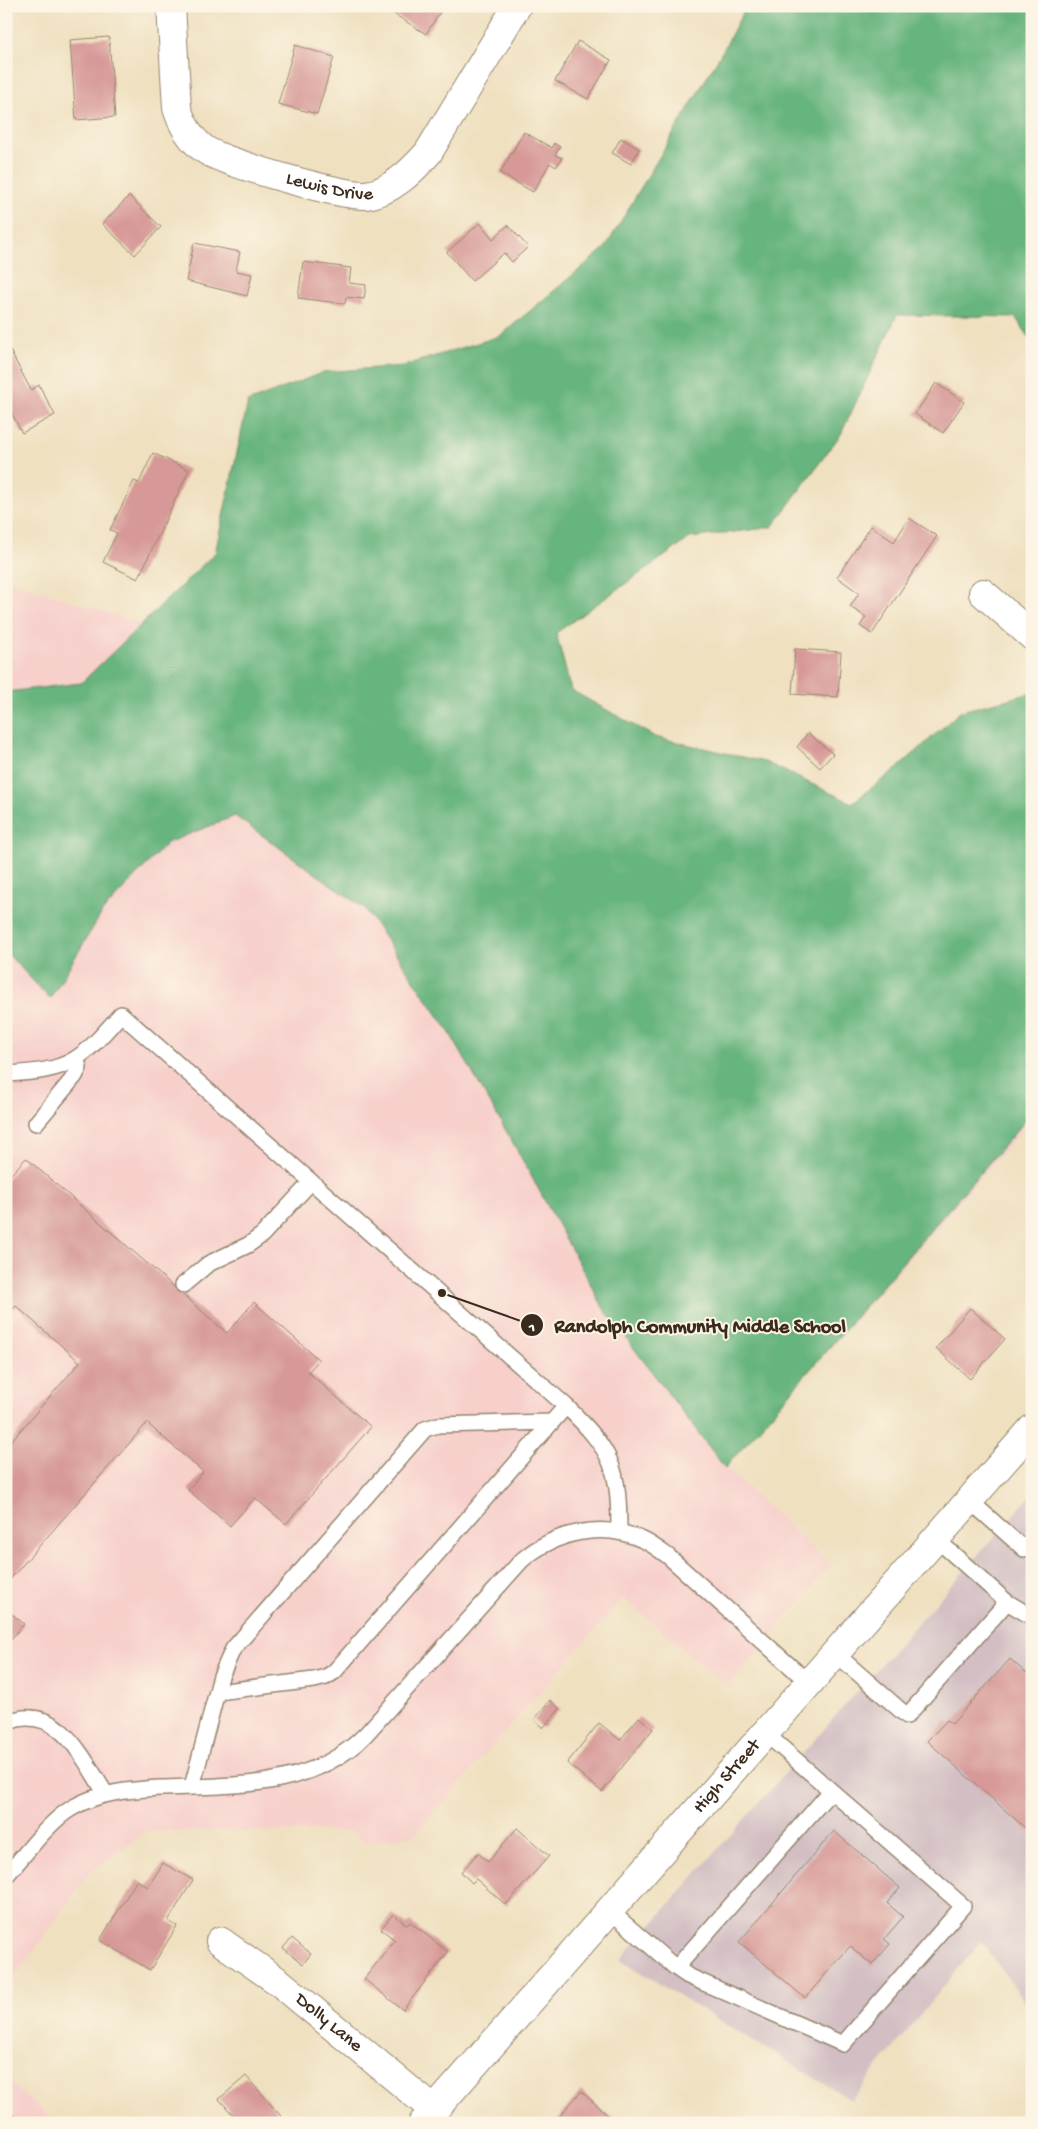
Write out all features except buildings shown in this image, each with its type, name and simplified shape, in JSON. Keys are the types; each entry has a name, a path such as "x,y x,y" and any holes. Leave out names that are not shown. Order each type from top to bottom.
{"main road":[{"name":"Lewis Drive","path":"171,6 177,108 182,124 191,137 204,149 230,162 335,190 366,194 380,191 393,184 428,153 516,6"},
{"path":"983,593 1032,636"},
{"name":"High Street","path":"428,2117 1032,1429"},
{"name":"Dolly Lane","path":"220,1941 279,1982 428,2117"}],"lane":[{"path":"6,1074 53,1068 77,1060 93,1046 121,1014 566,1406 598,1442 613,1466 618,1491 619,1532"},
{"path":"36,1123 75,1076 79,1068 77,1060"},
{"path":"183,1284 208,1264 248,1245 262,1235 311,1182"},
{"path":"217,1692 314,1680 326,1677 334,1672 566,1406"},
{"path":"192,1787 226,1662 241,1638 425,1429 438,1425 552,1422"},
{"path":"969,1500 1024,1549 1032,1540"},
{"path":"6,1876 59,1817 71,1808 106,1794 140,1789 255,1784 314,1770 344,1755 366,1734 510,1572 534,1550 546,1543 576,1533 606,1530 645,1540 669,1557 809,1683"},
{"path":"935,1538 1007,1602 1032,1617"},
{"path":"836,1653 907,1716 1007,1602"},
{"path":"6,1723 15,1719 36,1717 56,1726 74,1746 106,1794"},
{"path":"609,1910 676,1968 700,1982 842,2044 849,2037 963,1906 765,1733"},
{"path":"676,1968 831,1791"},
{"path":"6,2120 9,2123"}],"shaded area":[{"path":"6,579 329,687 1032,1111 1032,1119 725,1467 831,1565 727,1687 623,1598 414,1835 366,1843 353,1831 148,1831 89,1873 6,1990"},
{"path":"1032,1494 1032,2012 981,1941 851,2100 620,1960"},
{"path":"6,2079 57,2123 6,2123"}],"green space":[{"path":"746,6 1032,6 1032,341 1015,317 897,315 841,434 772,527 690,538 556,633 571,690 655,737 765,762 852,803 900,766 961,711 1032,693 1032,1113 725,1468 604,1309 517,1150 448,1030 365,909 235,816 167,843 103,911 50,999 6,952 6,692 81,683 215,553 248,402 324,372 403,366 500,336 605,248 725,47"}],"place":[{"name":"Randolph Community Middle School","path":"442,1293"}]}
